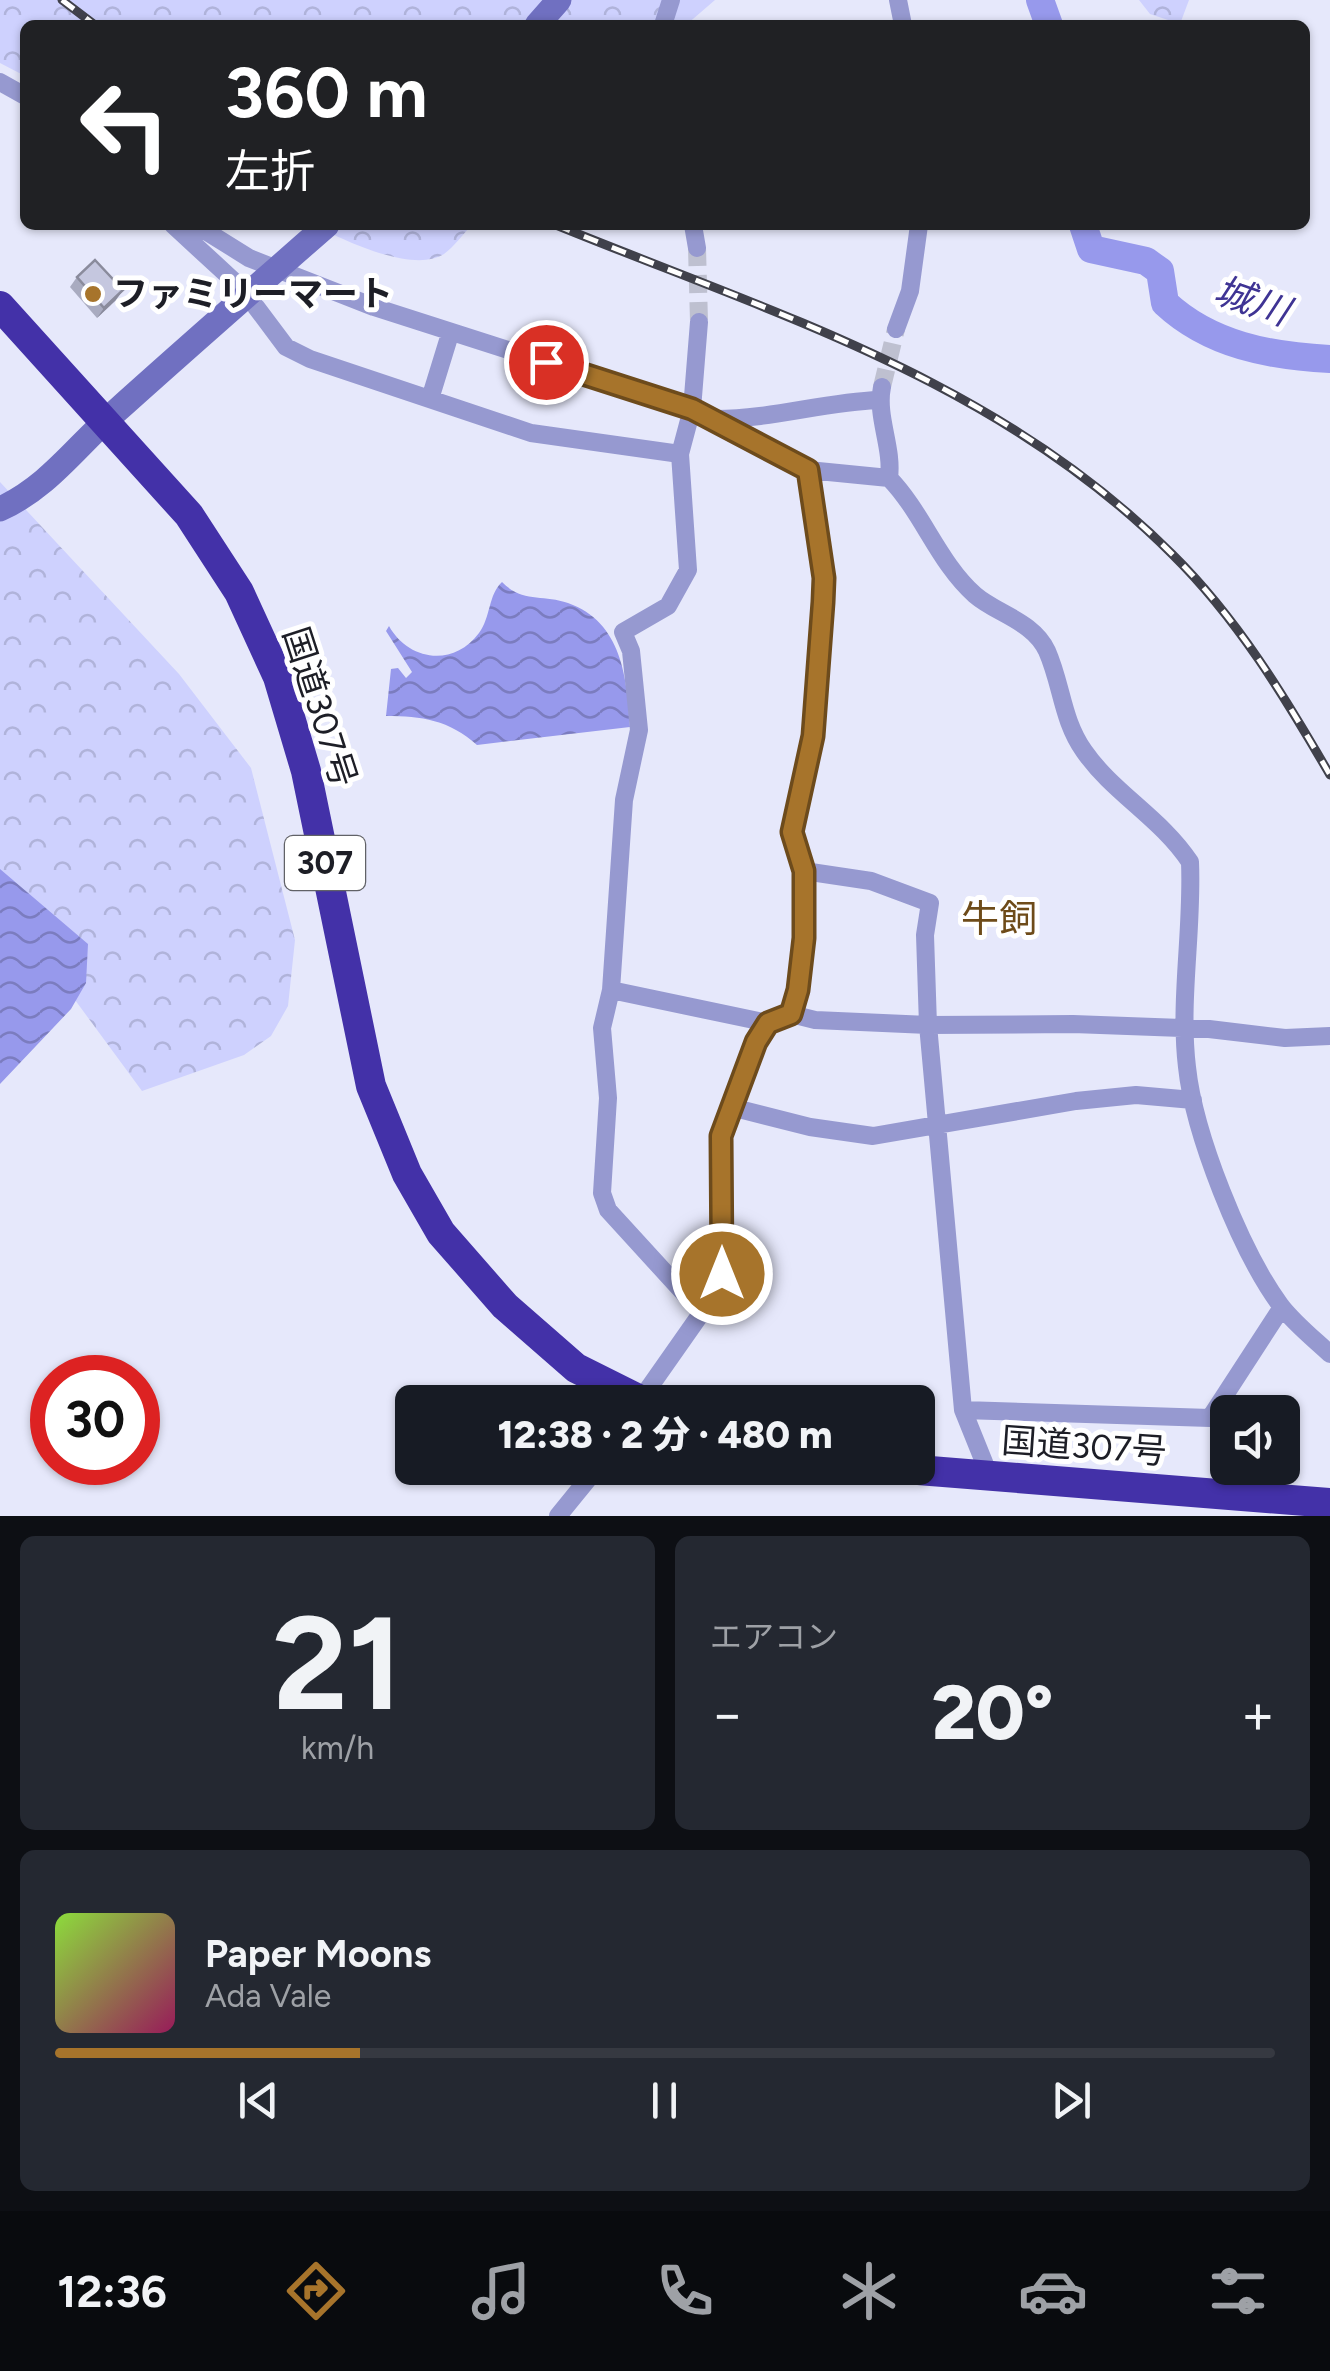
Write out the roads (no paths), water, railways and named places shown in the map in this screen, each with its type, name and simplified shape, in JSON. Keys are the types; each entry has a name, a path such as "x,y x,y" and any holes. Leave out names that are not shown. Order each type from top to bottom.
{"highway":[{"name":"国道307号","path":"0,306 189,515 239,592 278,677 306,772 371,1086 407,1174 442,1233 505,1306 576,1368 608,1385"},
{"name":"国道307号","path":"935,1472 1330,1503"}],"street":[{"path":"542,20 560,0"},
{"path":"178,230 236,283"},
{"path":"204,230 249,258 450,334 692,409 808,470 889,478 910,500 952,572 978,598 1022,622 1046,648 1068,726 1086,755 1173,837 1190,862 1186,1028 1193,1100 1213,1171 1257,1268 1282,1307 1330,1354"},
{"path":"0,509 30,493 67,464 104,422 321,230"},
{"path":"694,230 697,248"},
{"path":"896,328 910,291 918,230"},
{"path":"256,307 286,347 430,399 531,433 680,454"},
{"path":"699,322 692,409 680,454 688,570 668,606 623,632 631,651 639,730 624,800 611,990 602,1028 608,1098 602,1193 608,1210 702,1314"},
{"path":"430,399 450,334"},
{"path":"711,418 753,419 881,393 891,460 889,478"},
{"path":"791,1014 804,938 804,871 792,832 813,736 824,578 808,470"},
{"path":"804,871 871,880 930,903 925,935 928,1026 964,1410 990,1477"},
{"path":"611,990 768,1023 791,1014 815,1020 928,1026 1186,1028 1285,1038 1330,1036"},
{"path":"653,1385 702,1314 722,1274 718,1152 731,1107 768,1023"},
{"path":"731,1107 810,1127 873,1136 1116,1097 1193,1100"},
{"path":"964,1410 1210,1418 1282,1307"},
{"path":"558,1516 583,1485"}],"water":[{"path":"502,582 525,596 568,603 600,624 611,638 623,671 630,727 477,745 434,721 386,716 391,669 398,668 406,678 412,672 386,631 389,626 418,652 456,652 479,633"},
{"path":"0,869 88,944 86,983 71,1009 0,1084"}],"waterway":[{"name":"城川","path":"1040,0 1047,20"},
{"name":"城川","path":"1085,230 1091,249 1146,261 1160,271 1165,303 1201,329 1263,351 1330,359"}],"tunnel":[{"path":"697,248 699,322"},
{"path":"882,387 896,329"}],"railway":[{"path":"62,0 88,20"},
{"path":"569,230 882,358 959,397 1033,442 1105,494 1196,579 1258,659 1330,775"}],"place":[{"name":"ファミリーマート","path":"93,294"}],"district":[{"name":"牛飼","path":"999,919"}]}
